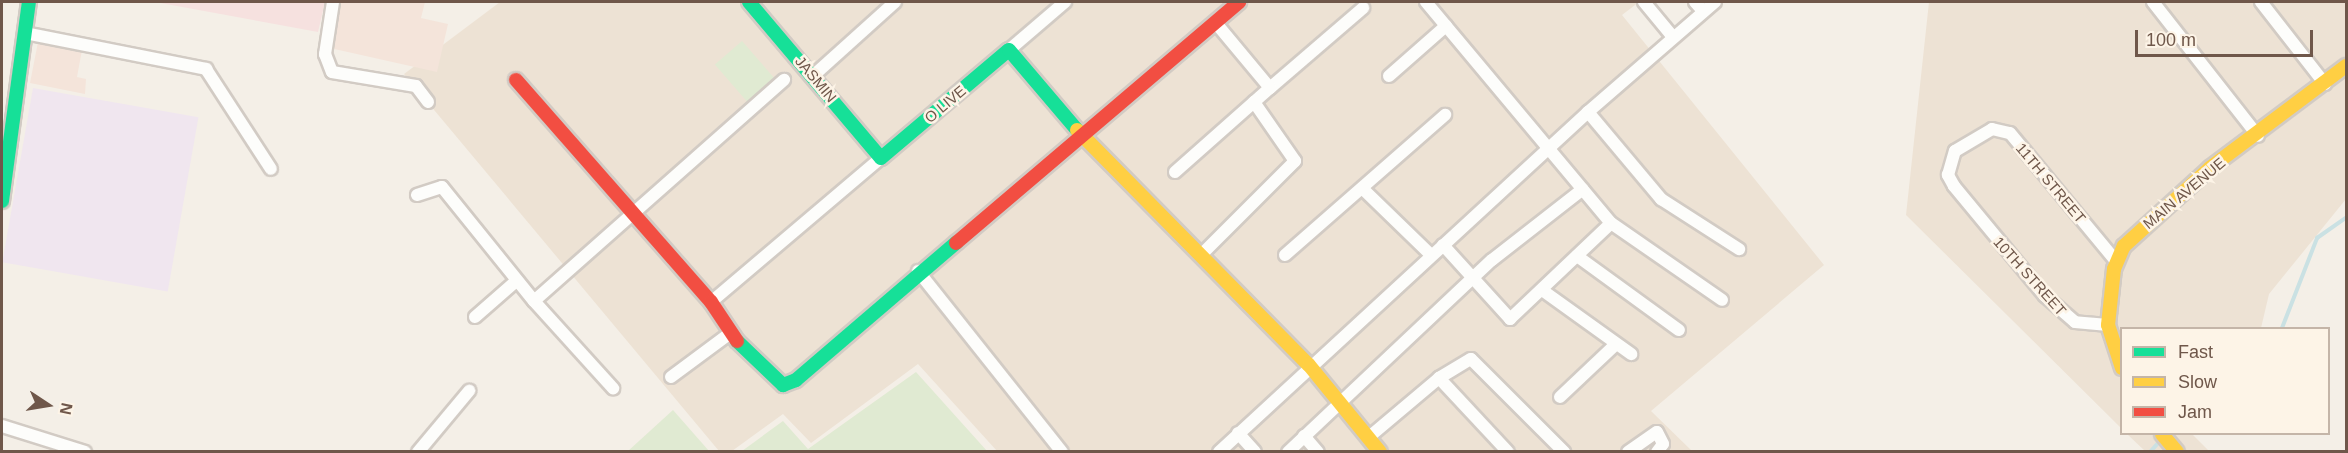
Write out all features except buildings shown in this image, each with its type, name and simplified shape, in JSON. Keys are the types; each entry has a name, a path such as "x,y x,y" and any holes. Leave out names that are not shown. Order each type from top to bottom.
{"street":[{"path":"2,201 3,169 29,2"},
{"path":"333,2 325,54 332,72 416,86 428,102"},
{"name":"JASMIN","path":"749,2 814,75 881,158"},
{"path":"814,75 895,2"},
{"path":"1065,2 1009,50 1082,136 1309,365 1380,452"},
{"path":"516,80 634,211 711,302 729,334 783,385 796,380 918,272 1239,2"},
{"path":"1426,2 1611,223 1722,300"},
{"path":"1644,2 1673,37"},
{"path":"1219,452 1309,365 1673,37 1699,6 1715,2"},
{"path":"2153,2 2258,136"},
{"path":"2261,2 2325,84"},
{"path":"1175,172 1363,8"},
{"path":"1215,22 1270,88"},
{"path":"1389,76 1446,26"},
{"path":"25,33 206,69 271,169"},
{"name":"O LIVE","path":"881,158 1009,50"},
{"name":"MAIN AVENUE","path":"2116,261 2138,232 2210,168 2258,136 2346,66"},
{"path":"534,301 784,80"},
{"path":"1201,255 1295,161 1254,102"},
{"path":"1588,112 1661,199 1739,249"},
{"path":"1285,255 1364,190 1445,115"},
{"name":"11TH STREET","path":"1975,135 2001,128 2010,133 2116,261"},
{"name":"10TH STREET","path":"1975,135 1950,162 1948,176 1966,202 2068,319 2108,325"},
{"path":"711,302 881,158"},
{"path":"417,195 442,187 514,283 534,301 613,388"},
{"path":"1288,452 1470,280 1583,189"},
{"path":"1364,190 1431,255"},
{"path":"1443,244 1470,280 1506,319 1542,290 1611,223"},
{"path":"1577,256 1679,330"},
{"path":"2116,261 2108,325 2120,365"},
{"path":"918,272 1062,452"},
{"path":"475,317 514,283"},
{"path":"1542,290 1630,354"},
{"path":"671,377 729,334"},
{"path":"1560,397 1616,344"},
{"path":"1369,437 1439,378 1466,361 1477,361 1564,452"},
{"path":"1439,378 1508,452"},
{"path":"418,452 469,391"},
{"path":"2,426 85,452"},
{"path":"1238,432 1255,452"},
{"path":"1628,452 1646,435 1657,432 1663,444 1657,452"},
{"path":"2163,435 2177,452"},
{"path":"1304,436 1318,452"}],"shaded area":[{"path":"155,2 325,2 318,32"},
{"path":"330,2 425,2 421,18 448,24 437,72 321,46"},
{"path":"500,2 1639,2 1622,15 1824,265 1651,411 1692,451 997,451 918,364 811,443 783,414 732,451 719,451 404,74"},
{"path":"1929,2 2346,2 2346,199 2269,294 2261,327 2120,327 2120,427 1906,215"},
{"path":"38,42 82,50 77,77 86,79 85,94 30,83"},
{"path":"33,88 198,117 168,291 2,262"},
{"path":"2128,435 2193,435 2209,451 2145,451"}],"green space":[{"path":"742,41 777,81 750,105 715,65"},
{"path":"916,372 987,451 742,451 783,421 808,449"},
{"path":"673,410 709,451 628,451"}],"waterway":[{"path":"2282,327 2317,238 2346,218"},
{"path":"2150,452 2160,441"}],"traffic: fast":[{"path":"2,201 29,2"},
{"path":"749,2 881,158 1009,50 1077,130"},
{"path":"737,341 783,385 796,380 956,243"}],"traffic: slow":[{"path":"2120,362 2108,325 2114,269 2124,246 2210,168 2346,66"},
{"path":"1077,130 1309,365 1380,452"},
{"path":"2163,435 2177,452"}],"traffic: jam":[{"path":"956,243 1239,2"},
{"path":"516,80 711,302 737,341"}]}
